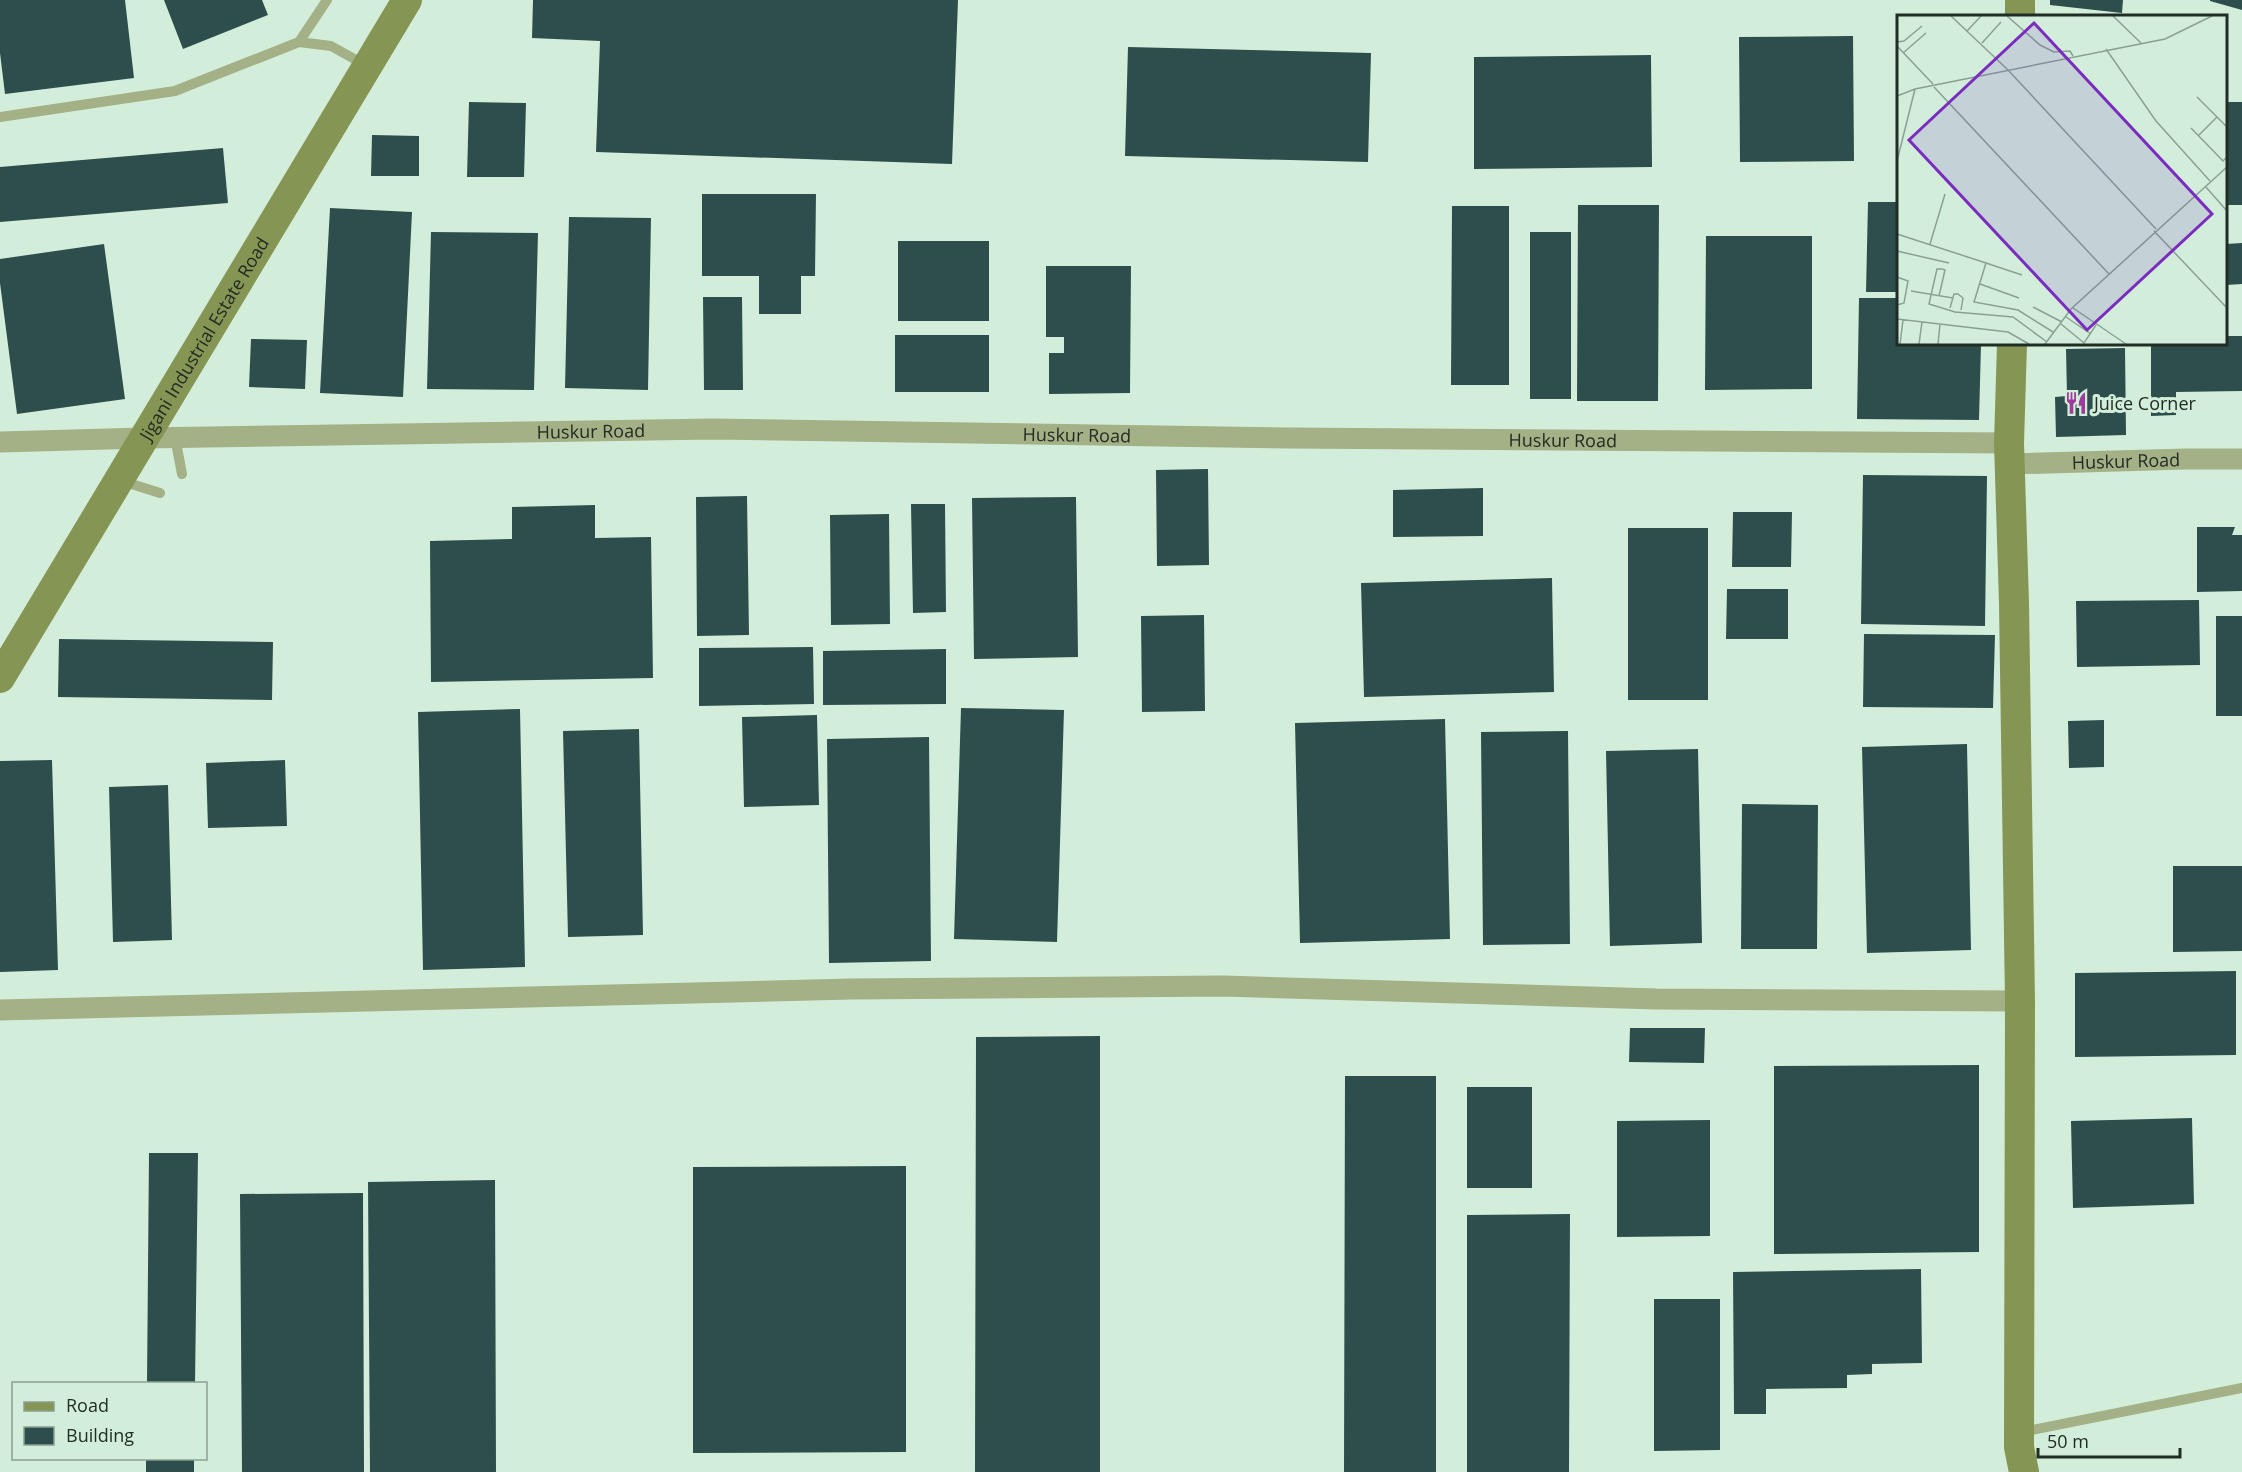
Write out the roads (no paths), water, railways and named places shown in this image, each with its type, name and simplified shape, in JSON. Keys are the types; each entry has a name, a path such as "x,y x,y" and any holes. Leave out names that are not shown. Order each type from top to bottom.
{"street":[{"name":"Jigani Industrial Estate Road","path":"0,678 407,0"},
{"path":"2012,345 2010,454 2015,614 2020,1001 2019,1447 2024,1472"},
{"name":"Huskur Road","path":"0,442 711,429 1301,438 2242,459"},
{"path":"0,1010 828,989 1213,986 1656,999 2020,1001"}],"lane":[{"path":"299,42 327,0"},
{"path":"0,117 175,91 299,42 331,46 368,66"},
{"path":"175,437 182,474"},
{"path":"119,480 160,493"},
{"path":"2020,1433 2242,1388"}],"place":[{"name":"Juice Corner","path":"2076,403"}]}
